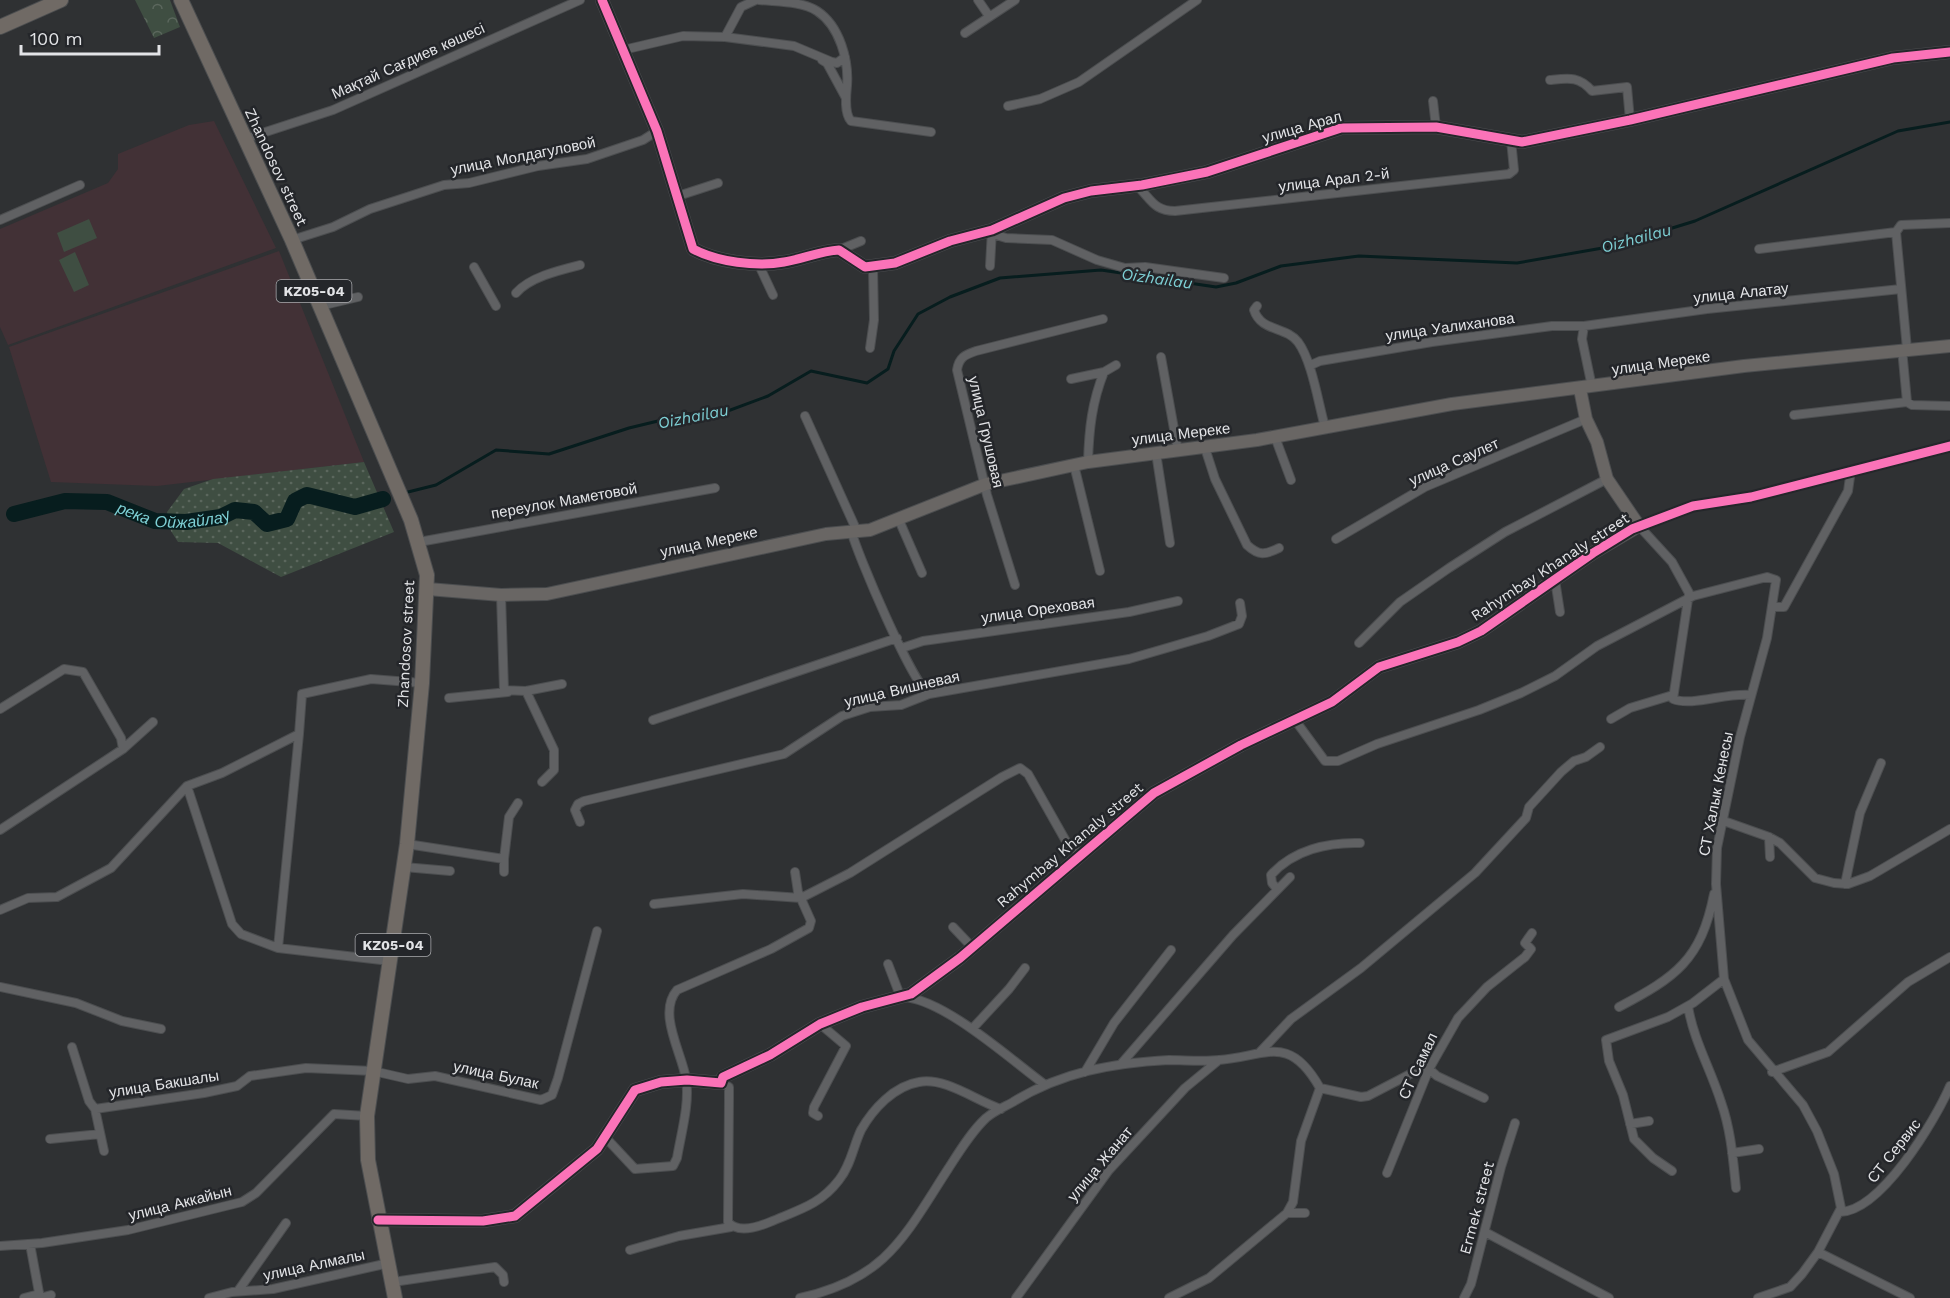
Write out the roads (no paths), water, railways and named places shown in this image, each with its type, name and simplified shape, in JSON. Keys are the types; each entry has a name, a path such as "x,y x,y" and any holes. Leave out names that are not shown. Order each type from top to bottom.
{"main road":[{"path":"0,27 61,0"},
{"name":"Zhandosov street","path":"181,0 292,240 419,542 428,589 407,844 367,1116 368,1160 395,1298"}],"street":[{"name":"Мақтай Сағдиев көшесі","path":"244,139 333,110 580,0"},
{"path":"602,0 657,131 693,249 703,254 758,263 784,262 839,250 861,241"},
{"path":"725,37 741,8 757,0 784,3 817,11 835,32 845,57 848,72 846,98 848,118 851,121 931,132"},
{"path":"978,0 989,16"},
{"path":"965,33 1015,0"},
{"path":"1008,106 1040,99 1079,82 1197,0"},
{"path":"623,50 683,36 725,37 794,46 812,52 827,63 846,98"},
{"name":"улица Арал","path":"873,268 895,263 950,241 992,230 1064,198 1091,191 1207,172 1341,128 1436,127 1522,142 1629,120 1893,58 1950,52"},
{"path":"822,59 837,63 845,57"},
{"path":"1550,80 1575,78 1582,80 1592,91 1627,87 1629,120"},
{"path":"1433,101 1436,127"},
{"name":"улица Молдагуловой","path":"292,240 333,227 370,209 444,185 469,183 538,166 587,159 643,140 657,131"},
{"name":"улица Арал 2-й","path":"1136,185 1155,207 1163,211 1175,211 1509,174 1514,170 1512,140"},
{"path":"678,196 718,183"},
{"path":"0,220 80,185"},
{"path":"1907,402 1896,232 1901,225 1909,223 1950,223"},
{"path":"990,266 992,230"},
{"path":"992,230 996,235 1006,238 1052,240 1098,260 1125,268 1145,267 1224,278"},
{"path":"1759,249 1896,232"},
{"path":"839,250 866,267 873,268 874,320 870,348"},
{"path":"758,263 773,295"},
{"path":"516,293 521,287 548,274 580,265"},
{"path":"474,267 496,306"},
{"name":"улица Алатау","path":"1584,326 1707,309 1901,289"},
{"path":"320,306 358,297"},
{"path":"1257,306 1254,310 1260,321 1272,329 1291,334 1311,365 1309,371 1325,427"},
{"name":"улица Грушовая","path":"1015,585 957,370 961,358 976,351 1103,319"},
{"name":"улица Уалиханова","path":"1311,365 1320,361 1432,342 1552,326 1584,326"},
{"path":"1584,326 1582,339 1586,419 1597,442 1607,479 1639,526 1672,562 1689,593 1673,695 1677,701 1694,701 1724,695 1751,695"},
{"name":"улица Мереке","path":"428,589 501,595 547,594 699,559 854,530 870,530 986,484 1088,462 1275,437 1452,404 1744,366 1950,346"},
{"path":"1161,357 1178,451"},
{"path":"1071,379 1104,372 1116,365"},
{"path":"1088,462 1089,422 1104,372"},
{"path":"1082,377 1091,378 1095,383 1095,397"},
{"path":"1794,415 1907,402 1912,405 1950,406"},
{"path":"805,416 897,638 921,688 929,694"},
{"name":"улица Саулет","path":"1336,539 1425,487 1586,419"},
{"path":"1275,437 1291,480"},
{"name":"Rahymbay Khanaly street","path":"721,1083 723,1077 770,1055 820,1024 862,1007 902,997 944,970 1154,793 1240,745 1332,702 1379,667 1407,656 1458,642 1481,631 1593,553 1639,526 1693,506 1751,497 1950,446"},
{"path":"1205,448 1215,479 1247,545 1256,553 1264,554 1279,548"},
{"path":"1156,453 1170,543"},
{"path":"1074,465 1100,571"},
{"path":"1773,607 1784,607 1848,491 1851,470"},
{"path":"1359,644 1400,602 1449,568 1504,532 1607,479"},
{"name":"переулок Маметовой","path":"419,542 716,489"},
{"path":"899,520 922,573"},
{"name":"СТ Халык Кенесы","path":"1688,599 1767,577 1776,580 1773,607 1721,820 1716,884 1724,979 1748,1040 1772,1072 1803,1105 1817,1131 1834,1174 1840,1198 1840,1212"},
{"path":"1555,580 1560,612"},
{"path":"501,595 503,690"},
{"path":"1295,720 1324,761 1338,761 1530,689 1555,676 1597,646 1688,599"},
{"name":"улица Ореховая","path":"902,648 923,641 1130,612 1178,601"},
{"name":"улица Вишневая","path":"580,822 575,810 578,804 584,801 784,754 842,716 870,707 901,705 929,694 1129,659 1208,636 1239,624 1242,616 1240,603"},
{"path":"653,720 897,638"},
{"path":"0,709 64,669 83,672 121,738 123,749"},
{"path":"278,948 302,694 370,679 422,683"},
{"path":"449,698 503,690 526,691 562,684"},
{"path":"526,691 554,750 554,770 542,782"},
{"path":"1611,719 1630,708 1673,695"},
{"path":"0,830 123,749 153,722"},
{"path":"0,910 28,898 57,897 111,868 187,786 222,772 299,734"},
{"path":"1260,1052 1291,1019 1361,968 1475,873 1526,818 1529,807 1561,772 1574,761 1586,757 1600,747"},
{"path":"1845,884 1860,813 1881,764"},
{"path":"654,904 743,894 801,898 850,873 1002,777 1020,768 1028,774 1067,843 1081,855"},
{"path":"187,786 232,924 241,934 278,948 390,961"},
{"path":"504,872 509,817 518,802"},
{"path":"1721,820 1769,837 1784,847 1815,878 1845,884 1879,871 1950,829"},
{"path":"1769,837 1770,857"},
{"path":"1277,889 1272,883 1271,875 1279,865 1323,846 1360,843"},
{"path":"407,844 504,859"},
{"path":"404,867 450,871"},
{"path":"606,1138 635,1169 673,1166 677,1158 687,1080 668,1009 672,996 677,990 809,928 811,921 798,892 795,872"},
{"path":"1121,1064 1233,935 1290,877"},
{"path":"1619,1007 1677,970 1694,952 1704,934 1716,884"},
{"path":"953,927 972,947"},
{"name":"улица Булак","path":"373,1071 408,1079 426,1076 444,1077 534,1100 552,1095 597,931"},
{"name":"СТ Самал","path":"1387,1173 1427,1080 1429,1069 1466,1008 1499,976 1525,957 1531,949 1525,943 1532,933"},
{"path":"1085,1072 1114,1023 1171,950"},
{"path":"1772,1072 1828,1052 1908,982 1950,957"},
{"path":"888,964 902,997 921,999 972,1029 1044,1084"},
{"path":"972,1029 1010,989 1025,968"},
{"path":"1672,1171 1653,1158 1634,1139 1623,1095 1609,1061 1606,1040 1688,1006 1715,988 1724,979"},
{"path":"0,987 76,1003 122,1021 161,1029"},
{"path":"1715,988 1727,991"},
{"path":"1688,1006 1694,1033 1722,1104 1732,1153 1736,1188"},
{"path":"818,1116 813,1113 814,1107 846,1046 820,1024"},
{"name":"улица Бакшалы","path":"72,1047 89,1101 95,1109 204,1094 237,1086 250,1076 306,1068 373,1071"},
{"path":"800,1298 851,1283 874,1267 911,1225 974,1131 987,1117 1044,1084 1085,1072 1121,1064 1219,1060 1272,1051 1291,1055 1306,1068 1320,1088 1360,1097 1368,1096 1416,1071 1429,1069 1437,1076 1484,1098"},
{"name":"улица Жанат","path":"1016,1298 1109,1170 1185,1088 1219,1060"},
{"path":"378,1220 483,1221 515,1216 597,1149 635,1090 652,1083 687,1080 721,1083 729,1087 727,1226"},
{"path":"630,1250 727,1226 760,1226 817,1203 844,1174 861,1131 870,1117 880,1104 903,1088 930,1081 1001,1109"},
{"name":"СТ Сервис","path":"1840,1212 1857,1210 1884,1187 1934,1122 1950,1086"},
{"path":"1169,1298 1209,1278 1287,1213 1293,1202 1301,1141 1320,1088"},
{"path":"95,1109 104,1151"},
{"name":"улица Аккайын","path":"0,1246 128,1230 242,1202 256,1194 334,1114 367,1116"},
{"path":"1630,1124 1649,1121"},
{"name":"Ermek street","path":"1464,1298 1471,1284 1501,1167 1515,1123"},
{"path":"50,1139 100,1134"},
{"path":"1732,1153 1759,1149"},
{"path":"617,1152 621,1166"},
{"path":"1758,1298 1783,1294 1802,1275 1818,1252 1840,1212"},
{"path":"1287,1213 1305,1213"},
{"path":"238,1292 286,1223"},
{"path":"1485,1232 1609,1298"},
{"path":"30,1244 40,1297"},
{"path":"1818,1252 1910,1298"},
{"name":"улица Алмалы","path":"209,1298 238,1292 273,1289 389,1263"},
{"path":"393,1282 495,1268 503,1275 504,1282"},
{"path":"24,1298 51,1295"}],"waterway":[{"name":"Oizhailau","path":"408,492 436,485 496,450 549,454 629,428 687,414 717,415 768,396 811,371 867,383 888,369 894,351 918,314 950,297 1000,278 1101,270 1216,287 1236,283 1281,266 1359,256 1517,263 1614,246 1695,221 1898,131 1950,122"},
{"name":"река Ойжайлау","path":"14,514 65,501 107,502 155,521 186,522 221,517 235,510 254,512 267,524 287,519 295,501 307,495 355,507 383,499"}]}
